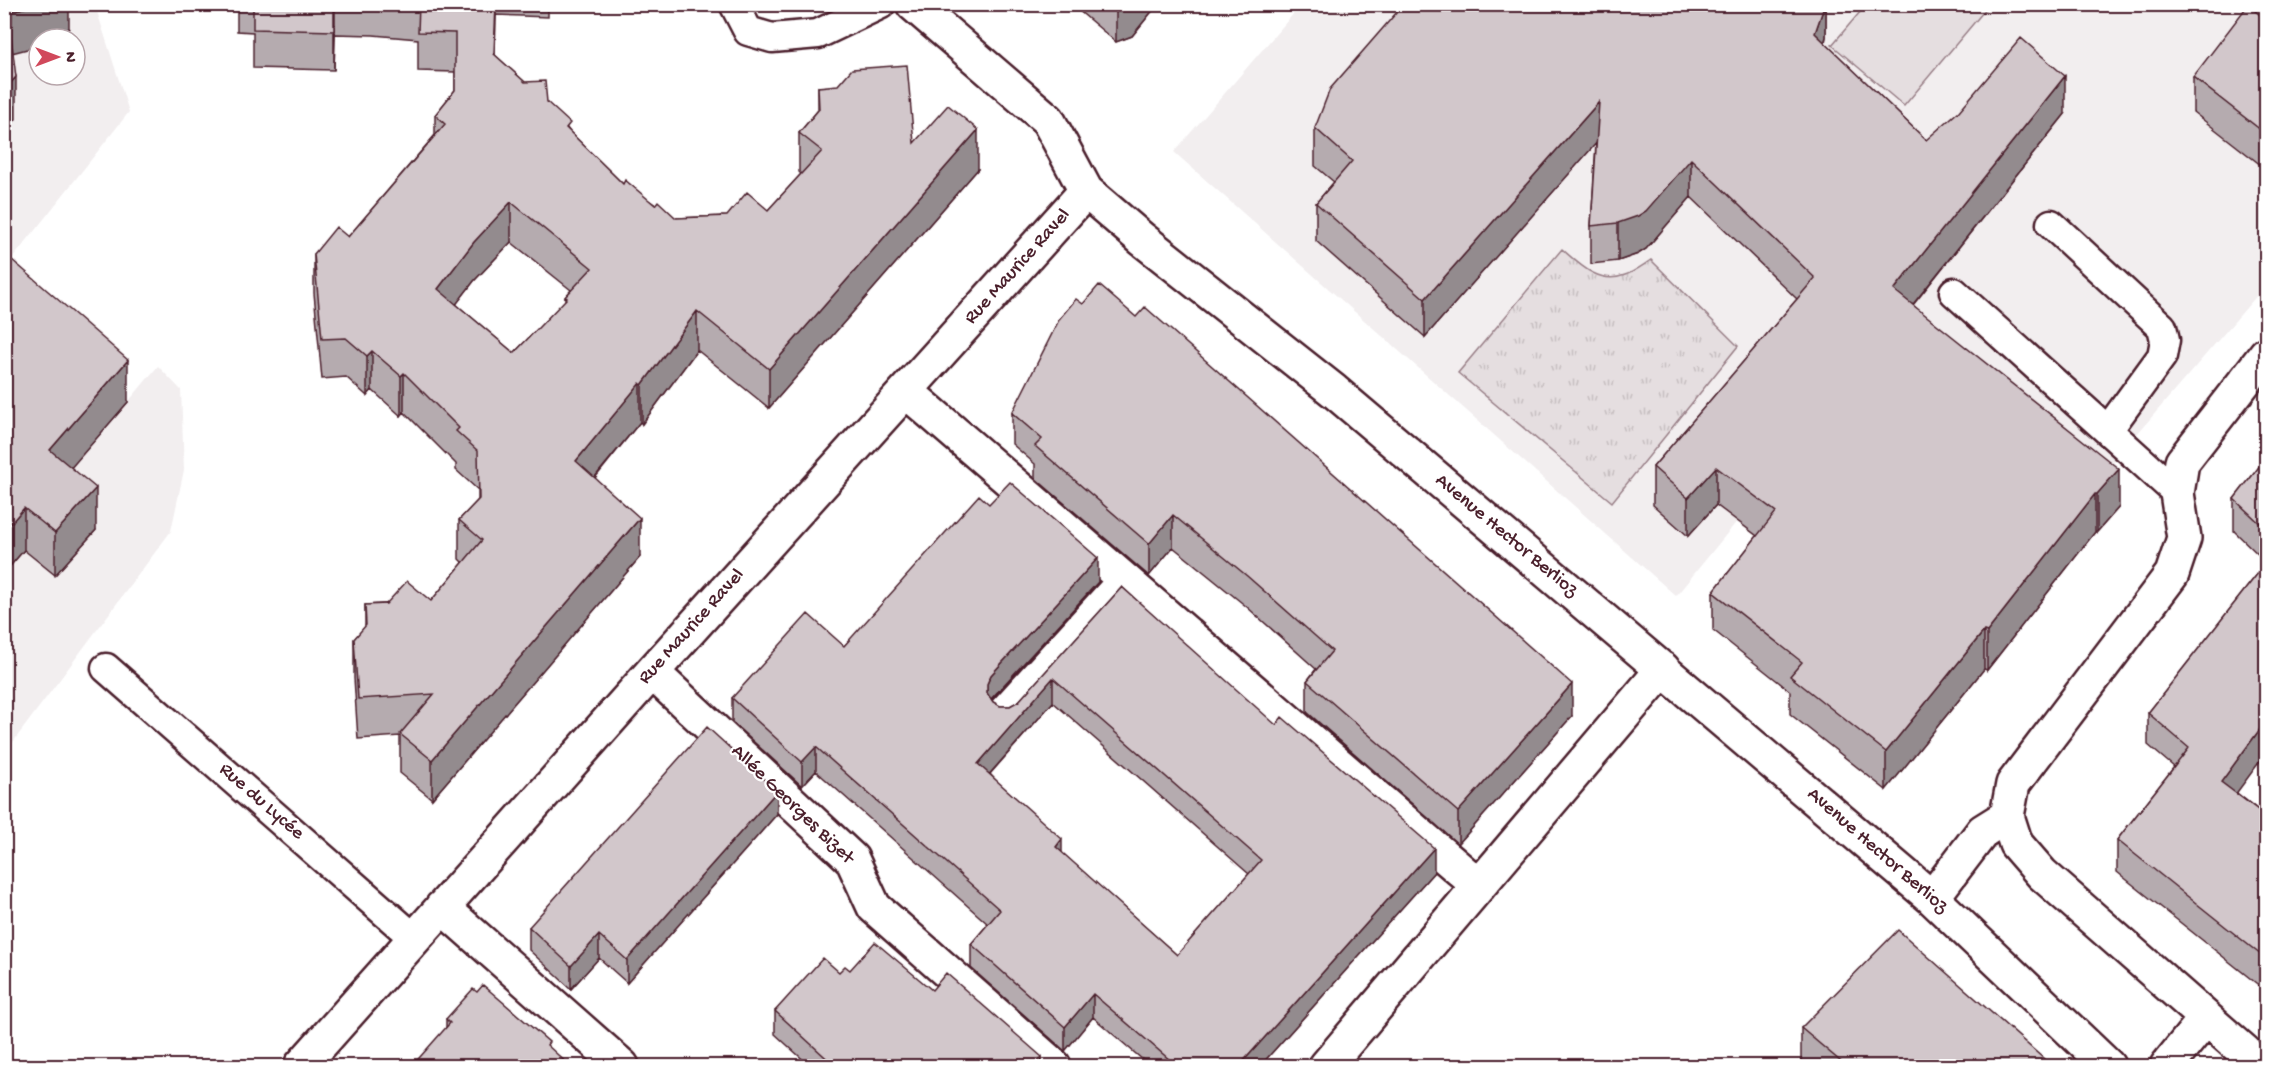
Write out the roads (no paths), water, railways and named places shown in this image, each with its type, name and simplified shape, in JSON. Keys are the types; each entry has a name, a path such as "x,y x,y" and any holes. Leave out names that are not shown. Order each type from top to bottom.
{"street":[{"name":"Avenue Hector Berlioz","path":"913,4 1048,120 1086,191 1142,239 1334,391 1932,898 2108,1066"},
{"name":"Rue Maurice Ravel","path":"301,1066 652,672 1086,191"},
{"path":"2245,1052 2042,874 2016,844 2007,816 2013,784 2172,574 2184,538 2177,493 2182,462 2266,354"},
{"path":"906,391 1479,886"},
{"path":"1005,712 1125,580"},
{"path":"1326,1066 1663,669"},
{"name":"Allée Georges Bizet","path":"652,672 852,859 874,908 1054,1066"},
{"path":"1932,898 1983,831 2007,816"},
{"path":"442,907 622,1066"},
{"path":"2167,1066 2206,1018"}],"lane":[{"path":"734,4 748,31 772,38 819,34 881,4"},
{"path":"2052,224 2162,327 2165,340 2162,356 2108,430"},
{"path":"1954,292 2177,493"},
{"name":"Rue du Lycée","path":"106,668 414,938"}]}
